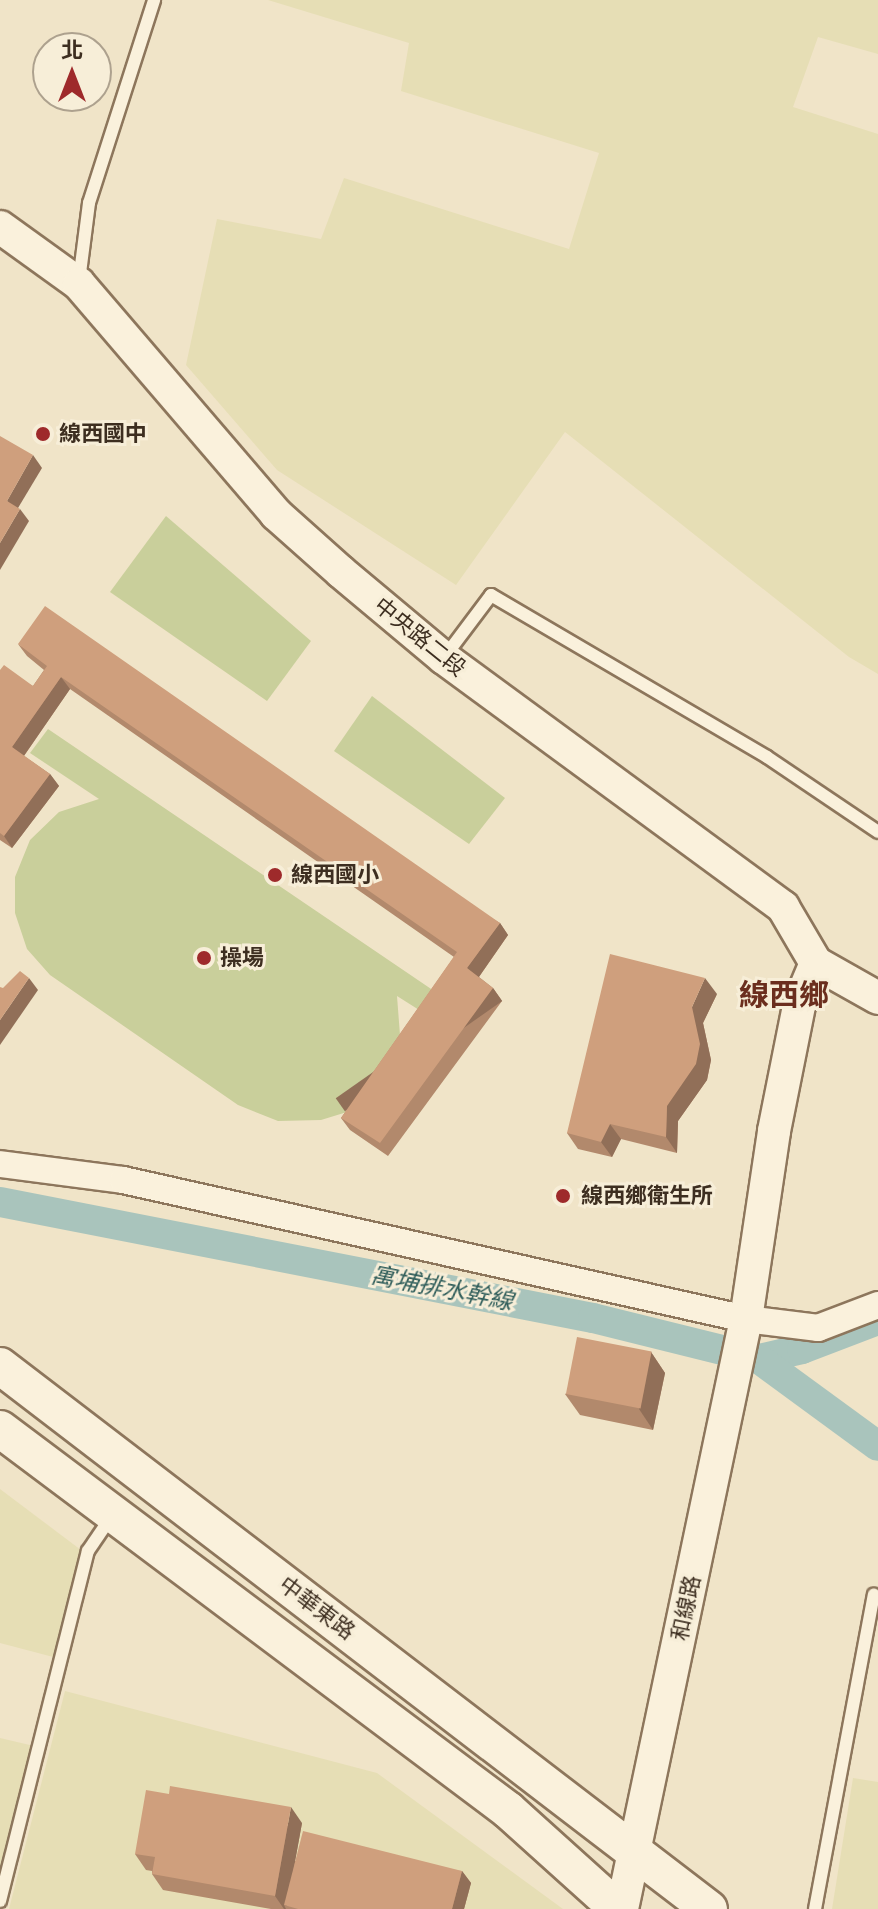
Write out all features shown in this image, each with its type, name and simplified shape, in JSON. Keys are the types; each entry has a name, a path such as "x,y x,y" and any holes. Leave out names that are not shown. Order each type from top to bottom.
{"main road":[{"name":"中華東路","path":"0,1366 634,1849"},
{"path":"0,1429 508,1810 620,1909"},
{"path":"634,1849 709,1909"}],"street":[{"name":"中央路二段","path":"0,227 79,284 276,514 444,658 783,907 816,963"},
{"path":"746,1319 774,1131 800,1001 816,963 878,998"},
{"path":"0,1164 61,1168 123,1180 746,1319 818,1328 878,1305"},
{"name":"和線路","path":"620,1909 746,1319"}],"lane":[{"path":"79,284 89,203 154,0"},
{"path":"444,658 491,595 767,757 878,832"},
{"path":"0,1901 88,1551 113,1515"},
{"path":"815,1909 874,1594"}],"shaded area":[{"path":"268,0 878,0 878,54 818,37 793,107 878,134 878,674 849,657 565,432 456,585 277,470 186,365 217,219 321,239 344,178 569,249 599,153 401,91 409,43"},
{"path":"0,1489 81,1550 57,1658 0,1643"},
{"path":"65,1691 377,1773 563,1909 9,1909"},
{"path":"0,1738 34,1746 0,1871"},
{"path":"853,1778 878,1782 878,1909 832,1909"}],"green space":[{"path":"166,516 311,641 267,701 110,592"},
{"path":"372,696 505,798 469,844 334,751"},
{"path":"48,729 440,995 427,1015 397,996 400,1035 347,1112 321,1120 278,1121 238,1105 50,975 27,949 15,913 15,877 30,840 59,812 99,799 30,753"}],"building":[{"path":"0,436 33,455 7,501 20,509 0,543"},
{"path":"45,606 500,923 467,968 493,988 380,1143 341,1118 457,952 61,677 12,747 50,774 4,836 0,833 0,670 4,665 33,686 47,666 18,644"},
{"path":"610,954 705,978 692,1007 700,1044 696,1064 667,1106 666,1137 610,1124 601,1142 567,1133"},
{"path":"20,971 29,978 0,1020 0,987 3,988"},
{"path":"577,1337 652,1352 641,1408 566,1394"},
{"path":"170,1786 291,1807 275,1896 152,1874 155,1857 135,1854 146,1790 169,1794"},
{"path":"303,1831 462,1871 452,1909 298,1909 284,1905"}],"waterway":[{"name":"寓埔排水幹線","path":"0,1202 593,1318 759,1359 802,1349 878,1320"},
{"path":"759,1359 878,1446"}],"place":[{"name":"線西國中","path":"43,434"},
{"name":"線西國小","path":"275,875"},
{"name":"操場","path":"204,958"},
{"name":"線西鄉衛生所","path":"563,1196"}],"district":[{"name":"線西鄉","path":"784,994"}]}
